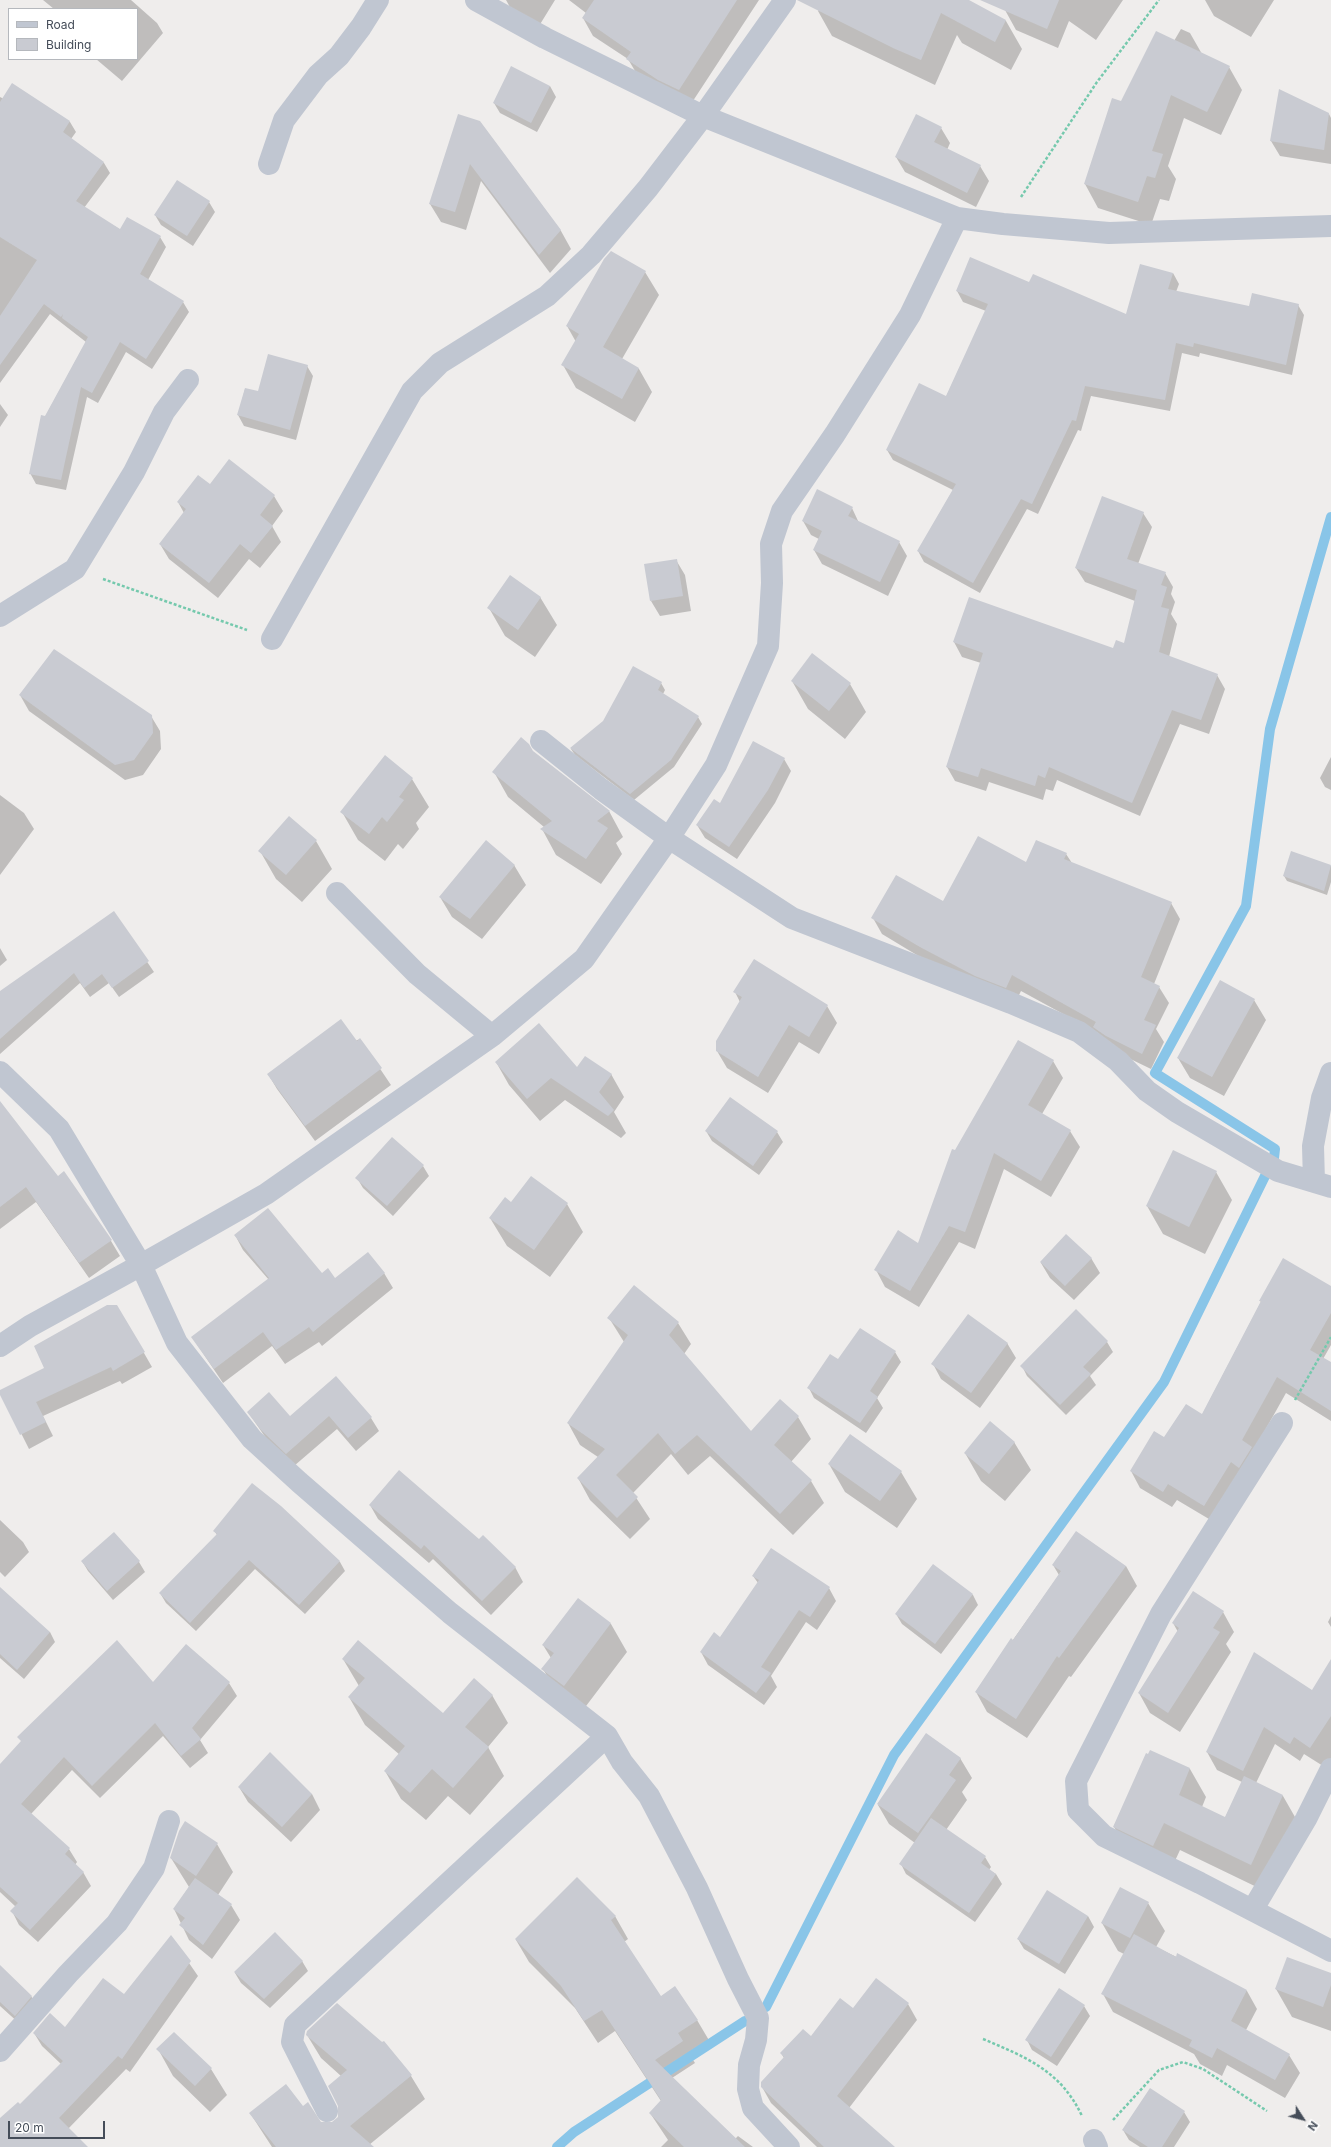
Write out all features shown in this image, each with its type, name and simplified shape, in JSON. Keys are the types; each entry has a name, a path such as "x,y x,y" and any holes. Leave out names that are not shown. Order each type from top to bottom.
{"street":[{"path":"269,164 284,120 318,75 339,56 378,0"},
{"path":"476,0 545,38 703,116 957,218 1003,224 1109,232 1331,226"},
{"path":"272,639 412,391 440,363 547,296 591,255 648,188 703,116 785,0"},
{"path":"0,1346 30,1326 141,1266 266,1194 492,1036 584,959 669,838 716,766 768,646 772,583 771,544 782,511 835,434 910,315 957,218"},
{"path":"0,616 75,569 134,472 164,412 188,380"},
{"path":"541,741 600,789 669,838 792,918 1011,1003 1079,1032 1118,1062 1147,1091 1177,1112 1278,1171 1323,1185"},
{"path":"337,893 416,974 492,1036"},
{"path":"0,1072 59,1129 141,1266 177,1343 252,1439 450,1613 607,1736 622,1762 650,1796 697,1888 738,1979 758,2018 756,2040 749,2065 748,2089 754,2108 789,2147"},
{"path":"1323,1185 1313,1146 1322,1098 1331,1073"},
{"path":"1282,1423 1161,1614 1076,1781 1078,1810 1104,1836 1253,1910 1331,1951"},
{"path":"327,2111 292,2042 295,2025 607,1736"},
{"path":"1253,1910 1306,1819 1331,1769"},
{"path":"0,2051 68,1974 117,1923 154,1868 169,1821"}],"path":[{"path":"1003,224 1097,82 1159,0"},
{"path":"75,569 272,639"},
{"path":"1282,1423 1331,1337"},
{"path":"983,2039 1025,2057 1050,2072 1074,2098 1096,2144 1159,2070 1183,2062 1203,2069 1267,2111"}],"building":[{"path":"594,0 737,0 679,90 658,80 626,59 631,52 582,18"},
{"path":"797,0 969,0 1006,20 995,42 941,13 921,60 893,48"},
{"path":"980,0 1059,0 1047,29"},
{"path":"1156,31 1230,66 1207,112 1171,95 1152,151 1163,154 1155,178 1147,176 1138,202 1084,184 1112,98 1121,101"},
{"path":"511,66 550,86 531,123 493,103"},
{"path":"12,83 70,121 63,132 104,162 76,201 120,229 127,217 161,236 140,274 184,301 146,359 120,342 92,393 81,387 61,480 29,474 41,415 45,416 88,337 62,318 63,314 61,317 44,304 0,365 0,316 37,260 0,237 0,102"},
{"path":"1279,89 1329,113 1324,150 1270,141"},
{"path":"458,114 480,121 561,230 539,255 470,164 455,212 429,204"},
{"path":"916,114 942,127 934,142 981,165 967,193 895,157"},
{"path":"177,180 210,201 187,236 154,215"},
{"path":"611,251 646,271 603,347 639,368 622,399 561,365 579,334 566,326 604,259"},
{"path":"970,257 1029,282 1033,274 1126,314 1140,264 1173,273 1168,289 1249,306 1252,293 1299,304 1286,365 1194,343 1193,347 1176,343 1165,400 1085,386 1076,421 1072,420 1032,504 1021,499 973,583 917,551 956,484 886,450 919,383 946,396 988,304 956,291"},
{"path":"268,354 308,365 290,430 237,415 245,388 258,391"},
{"path":"229,459 275,495 260,515 273,526 251,553 240,544 209,583 159,544 186,509 177,502 198,475 210,484"},
{"path":"817,489 853,507 848,516 900,541 880,582 813,550 822,531 802,521"},
{"path":"1102,496 1144,512 1127,559 1166,572 1161,585 1167,587 1161,607 1169,609 1159,652 1218,674 1201,720 1172,710 1132,803 1049,767 1045,778 1038,775 1035,786 981,768 978,777 946,767 983,653 953,642 969,597 1113,648 1116,640 1124,643 1137,590 1075,568"},
{"path":"677,559 683,596 650,601 644,564"},
{"path":"510,575 541,597 518,630 487,608"},
{"path":"54,649 152,715 153,733 134,760 115,765 19,695"},
{"path":"812,653 851,683 829,711 791,681"},
{"path":"633,666 662,682 658,690 699,716 671,760 630,794 570,748 603,721"},
{"path":"521,737 529,744 533,751 610,811 597,821 608,828 586,859 540,829 552,821 492,772"},
{"path":"753,741 785,758 768,790 729,847 696,825 714,799 720,803"},
{"path":"385,755 413,778 399,797 404,800 387,822 382,817 369,834 340,812"},
{"path":"289,816 317,840 286,875 258,851"},
{"path":"978,836 1026,862 1036,840 1067,853 1064,859 1172,902 1141,977 1160,986 1144,1020 1156,1025 1142,1054 1106,1036 1093,1027 1096,1022 1012,975 1006,988 975,976 920,947 871,918 896,875 943,901"},
{"path":"486,840 515,865 470,919 439,897"},
{"path":"1291,851 1331,865 1324,891 1283,876"},
{"path":"114,911 149,961 112,988 102,974 84,988 74,973 0,1039 0,991"},
{"path":"754,959 828,1005 809,1037 789,1025 758,1077 716,1051 716,1041 742,997 733,992"},
{"path":"1220,980 1255,999 1212,1077 1177,1058"},
{"path":"341,1019 357,1041 360,1038 382,1068 305,1126 267,1074"},
{"path":"539,1023 577,1067 585,1056 612,1074 599,1092 614,1110 608,1116 551,1078 527,1099 495,1062"},
{"path":"1018,1040 1054,1060 1028,1105 1071,1130 1041,1181 994,1153 965,1232 949,1226 910,1291 874,1270 898,1230 918,1243 952,1149 955,1150"},
{"path":"730,1097 778,1131 753,1166 705,1131"},
{"path":"0,1101 58,1176 64,1171 112,1240 79,1263 26,1187 0,1207"},
{"path":"392,1137 424,1165 387,1206 355,1178"},
{"path":"1173,1150 1217,1171 1189,1227 1146,1206"},
{"path":"531,1176 568,1203 534,1250 489,1218 505,1197 511,1202"},
{"path":"268,1208 322,1273 328,1268 335,1278 368,1252 385,1273 313,1332 309,1327 276,1350 263,1332 214,1369 191,1337 269,1278 234,1235"},
{"path":"1066,1234 1092,1258 1065,1286 1040,1262"},
{"path":"1283,1258 1331,1286 1331,1313 1310,1350 1331,1362 1331,1411 1277,1377 1242,1440 1252,1447 1239,1468 1231,1462 1204,1506 1168,1484 1163,1492 1130,1471 1154,1431 1164,1437 1186,1404 1202,1414 1261,1301 1259,1301"},
{"path":"634,1285 679,1322 669,1335 751,1431 780,1399 799,1416 774,1445 812,1480 780,1514 697,1435 675,1454 658,1433 616,1475 638,1497 617,1518 577,1478 605,1449 567,1423 628,1335 607,1318"},
{"path":"107,1305 117,1305 145,1352 113,1371 111,1367 36,1402 46,1422 20,1435 0,1395 0,1390 44,1368 34,1346"},
{"path":"1076,1309 1108,1341 1083,1367 1091,1374 1060,1405 1020,1366"},
{"path":"968,1314 1008,1343 971,1393 931,1364"},
{"path":"860,1328 896,1351 870,1391 878,1397 860,1423 807,1388 830,1354 838,1359"},
{"path":"336,1376 372,1417 348,1438 329,1416 286,1454 261,1430 247,1412 269,1392 290,1416"},
{"path":"990,1421 1015,1442 989,1474 964,1453"},
{"path":"850,1434 902,1471 880,1501 828,1464"},
{"path":"399,1470 479,1539 483,1535 516,1567 482,1601 424,1545 421,1549 369,1505"},
{"path":"252,1483 281,1506 340,1561 299,1605 249,1560 190,1623 159,1593 217,1534 213,1531"},
{"path":"1076,1531 1126,1566 1059,1658 1057,1656 1016,1719 975,1692 1011,1638 1013,1640 1061,1571 1052,1565"},
{"path":"114,1532 140,1561 107,1591 81,1561"},
{"path":"771,1548 830,1587 810,1617 799,1610 761,1667 771,1673 756,1693 700,1652 714,1632 720,1637 759,1580 752,1576"},
{"path":"933,1564 973,1594 935,1644 895,1614"},
{"path":"0,1587 50,1632 17,1670 0,1654"},
{"path":"1193,1591 1224,1611 1213,1628 1220,1632 1168,1713 1138,1693 1179,1628 1172,1623"},
{"path":"578,1598 611,1623 564,1686 541,1669 554,1653 542,1645"},
{"path":"117,1640 153,1682 186,1644 230,1682 192,1728 201,1739 181,1756 155,1723 92,1786 64,1757 21,1804 70,1848 65,1854 84,1872 30,1930 10,1911 18,1903 0,1887 0,1764 21,1741 17,1737"},
{"path":"358,1640 443,1713 474,1678 493,1695 465,1727 489,1747 453,1788 432,1769 410,1793 384,1771 405,1746 348,1697 365,1678 342,1659"},
{"path":"1254,1652 1312,1690 1331,1659 1331,1716 1310,1748 1294,1737 1290,1744 1264,1727 1243,1771 1206,1752"},
{"path":"926,1733 961,1758 949,1775 956,1780 918,1833 877,1804"},
{"path":"1150,1750 1190,1768 1179,1795 1225,1817 1244,1776 1283,1795 1251,1865 1164,1823 1153,1846 1113,1827 1146,1753 1148,1754"},
{"path":"270,1752 312,1794 282,1827 238,1787"},
{"path":"931,1818 986,1856 981,1863 996,1874 969,1913 899,1864"},
{"path":"185,1821 218,1843 196,1876 170,1858 179,1831"},
{"path":"577,1877 616,1916 611,1920 661,1996 675,1986 698,2020 678,2033 683,2041 655,2060 745,2147 684,2147 649,2113 661,2100 602,2010 584,2021 561,1986 515,1939"},
{"path":"195,1878 232,1904 203,1945 179,1925 185,1918 173,1909"},
{"path":"1120,1887 1149,1902 1130,1938 1101,1923"},
{"path":"1047,1890 1088,1916 1059,1964 1017,1939"},
{"path":"275,1932 303,1961 264,1999 234,1972"},
{"path":"1134,1934 1176,1957 1177,1953 1247,1990 1231,2021 1290,2054 1275,2080 1217,2048 1212,2058 1189,2046 1192,2040 1101,1994"},
{"path":"171,1935 191,1961 122,2059 118,2056 59,2118 88,2147 0,2147 0,2118 18,2102 20,2104 63,2061 33,2033 50,2013 65,2027 103,1978 124,1994"},
{"path":"1287,1957 1331,1973 1331,1985 1323,2007 1275,1989"},
{"path":"0,1965 32,1996 15,2016 0,2002"},
{"path":"876,1978 909,2003 837,2096 895,2147 824,2147 761,2087 761,2082 784,2057 780,2053 803,2029 811,2036 840,1998 853,2008"},
{"path":"1059,1988 1085,2005 1051,2057 1025,2040"},
{"path":"337,2003 382,2042 384,2041 412,2075 350,2126 374,2147 276,2147 249,2113 286,2084 303,2106 308,2102 321,2122 332,2122 338,2117 338,2106 328,2086 347,2070 306,2035 307,2031"},
{"path":"174,2032 212,2068 195,2086 156,2049"},
{"path":"1150,2088 1185,2111 1162,2147 1148,2147 1122,2130"}],"waterway":[{"path":"1274,1158 1275,1149 1155,1073 1246,906 1270,729 1331,517"},
{"path":"766,2007 894,1755 1164,1382 1266,1174"},
{"path":"557,2147 574,2132 745,2021"}]}
